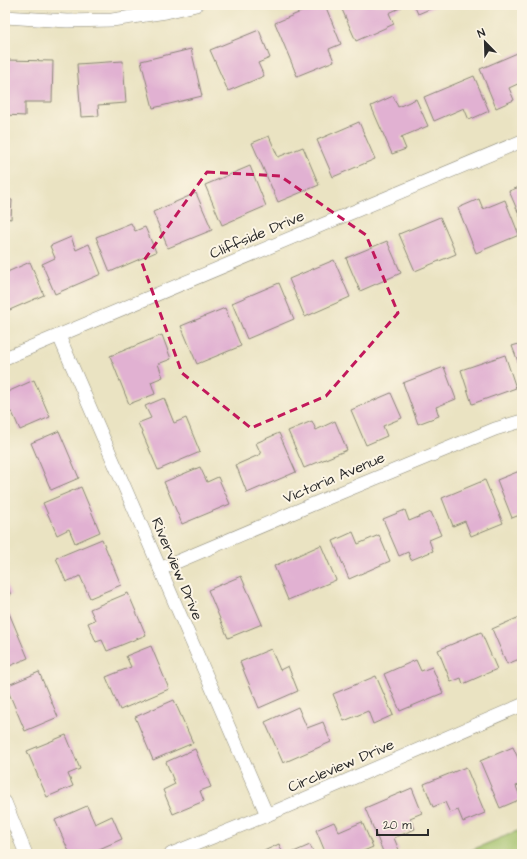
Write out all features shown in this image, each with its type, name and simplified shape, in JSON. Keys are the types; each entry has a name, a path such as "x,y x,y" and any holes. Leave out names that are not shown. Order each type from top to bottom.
{"street":[{"path":"5,16 67,21 112,20 166,12 196,5"},
{"name":"Cliffside Drive","path":"5,358 522,141"},
{"name":"Riverview Drive","path":"58,336 267,815"},
{"name":"Victoria Avenue","path":"160,569 495,429 522,421"},
{"name":"Circleview Drive","path":"171,854 267,815 522,705"},
{"path":"5,802 26,854"}],"highlighted area":[{"path":"207,172 280,176 366,235 398,313 326,396 251,428 182,373 142,263"}],"green space":[{"path":"522,829 522,854 462,854"}],"building":[{"path":"317,5 325,5 341,44 329,49 334,61 297,76 275,23"},
{"path":"340,5 401,5 402,7 389,13 394,24 356,41"},
{"path":"414,5 439,5 418,14"},
{"path":"259,30 270,58 258,63 264,76 228,91 210,50"},
{"path":"191,49 202,96 153,108 141,61"},
{"path":"522,51 522,82 509,88 514,100 496,108 480,69"},
{"path":"5,60 53,61 52,102 25,102 25,116 5,115"},
{"path":"123,61 126,103 98,105 99,116 81,117 77,64"},
{"path":"474,76 489,111 469,120 464,108 434,121 424,97"},
{"path":"393,96 398,107 416,99 428,126 401,137 406,149 392,154 371,106"},
{"path":"359,122 375,159 333,177 317,140"},
{"path":"269,136 278,157 303,147 319,185 278,202 252,143"},
{"path":"250,166 266,206 222,225 205,185"},
{"path":"522,186 522,221 509,191"},
{"path":"196,193 212,230 168,248 153,212"},
{"path":"5,199 12,200 11,219 5,218"},
{"path":"479,199 483,209 505,200 519,235 476,253 458,208"},
{"path":"440,217 456,254 415,271 399,234"},
{"path":"131,223 135,231 145,227 156,252 110,272 96,237"},
{"path":"71,237 76,250 89,244 101,274 55,294 42,264 55,258 50,246"},
{"path":"387,241 401,273 360,291 346,258"},
{"path":"334,260 350,297 305,317 289,279"},
{"path":"30,262 44,295 5,312 5,273"},
{"path":"279,283 294,319 247,339 232,303"},
{"path":"225,308 241,346 197,364 181,326"},
{"path":"162,335 171,359 158,364 163,377 151,382 155,394 129,404 110,356"},
{"path":"522,343 522,372 512,346"},
{"path":"505,355 516,388 472,404 461,370"},
{"path":"444,367 456,399 436,407 439,416 418,424 403,383"},
{"path":"34,380 50,417 20,430 12,412 5,415 5,393"},
{"path":"391,393 402,418 383,426 387,436 366,445 351,410"},
{"path":"164,398 174,423 186,418 200,452 158,470 138,423 151,418 145,406"},
{"path":"312,421 316,430 335,421 347,450 304,468 288,431"},
{"path":"59,431 79,478 51,490 31,443"},
{"path":"279,433 296,472 247,493 236,465 261,454 256,443"},
{"path":"200,467 207,482 218,477 230,504 182,524 164,482"},
{"path":"522,470 522,514 512,518 497,480"},
{"path":"485,480 503,523 471,536 465,521 453,526 442,498"},
{"path":"81,487 100,532 75,543 69,529 57,535 43,503"},
{"path":"405,510 409,521 431,512 441,535 429,540 433,551 411,560 408,552 399,556 383,519"},
{"path":"353,532 358,544 379,535 390,561 349,579 333,541"},
{"path":"102,539 121,585 90,598 80,576 66,582 56,558"},
{"path":"321,545 336,580 288,600 274,566"},
{"path":"241,576 262,624 228,638 208,590"},
{"path":"5,580 11,595 5,597"},
{"path":"128,593 146,635 107,651 102,640 96,642 88,623 95,620 90,609"},
{"path":"9,613 28,658 5,668 5,614"},
{"path":"522,616 522,658 507,664 492,629"},
{"path":"481,632 497,669 463,684 461,678 451,682 438,650"},
{"path":"151,646 169,689 120,710 106,677 131,667 126,656"},
{"path":"271,649 280,670 288,666 298,691 259,708 240,662"},
{"path":"416,660 421,671 432,667 443,693 400,711 384,674"},
{"path":"39,672 58,717 25,731 6,686"},
{"path":"376,676 393,715 373,724 368,711 344,721 333,694"},
{"path":"174,700 193,743 153,760 135,717"},
{"path":"298,707 307,728 323,722 331,742 283,763 265,722"},
{"path":"66,735 80,769 68,774 73,786 47,797 27,751"},
{"path":"513,747 522,767 522,784 516,786 521,799 500,808 480,761"},
{"path":"195,749 211,787 200,791 204,801 173,814 163,790 175,784 166,762"},
{"path":"466,767 485,813 463,822 458,810 450,813 445,802 433,807 424,784"},
{"path":"412,788 422,813 410,818 415,829 394,838 399,850 389,854 384,854 365,808"},
{"path":"87,806 95,824 112,816 122,839 88,854 70,854 55,820"},
{"path":"334,822 339,832 362,822 373,847 359,853 360,854 326,854 316,830"},
{"path":"279,844 283,854 263,854 262,852"},
{"path":"310,845 314,854 289,854"}]}
